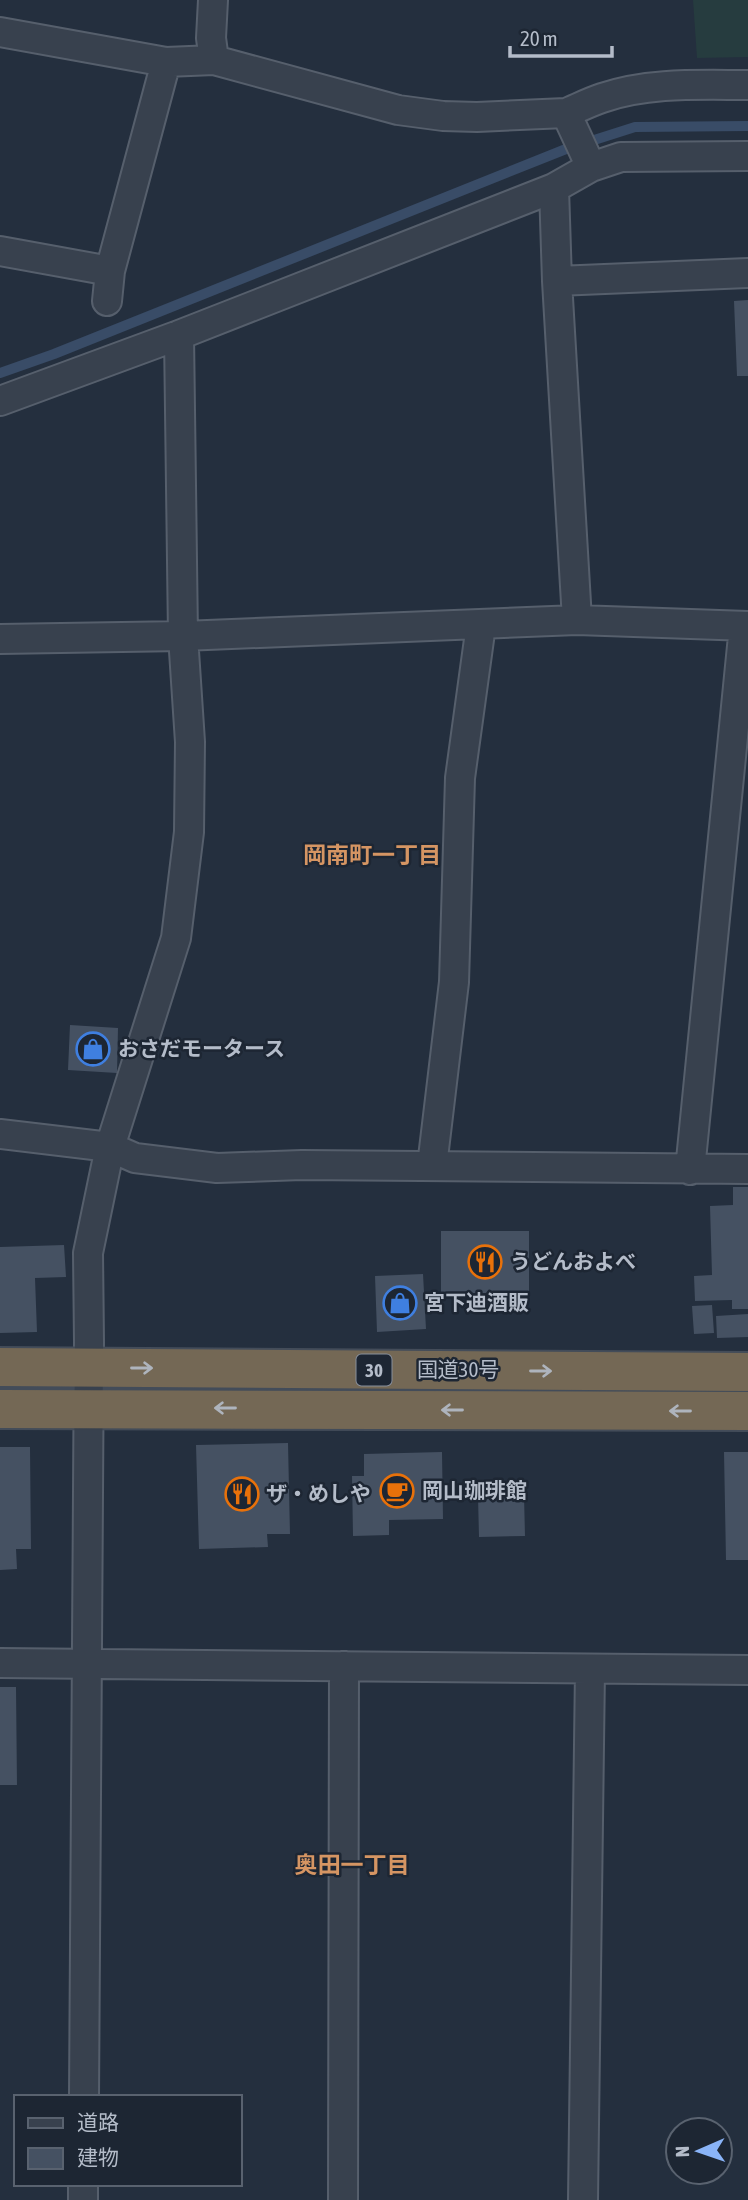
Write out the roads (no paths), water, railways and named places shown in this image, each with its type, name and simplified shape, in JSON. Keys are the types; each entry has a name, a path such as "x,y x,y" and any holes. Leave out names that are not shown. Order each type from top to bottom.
{"highway":[{"name":"国道30号","path":"0,1367 748,1373"},
{"name":"国道30号","path":"0,1409 748,1411"}],"street":[{"path":"213,0 211,38 214,61"},
{"path":"0,32 166,62 214,61 398,110 478,117 580,142 621,157 748,156"},
{"path":"107,301 110,271 166,62"},
{"path":"577,620 556,281 554,188 602,98 657,87 748,85"},
{"path":"0,401 179,335 554,188"},
{"path":"0,251 110,271"},
{"path":"556,281 748,273"},
{"path":"84,2095 88,1253 110,1147 176,938 190,832 190,743 183,636 179,335"},
{"path":"0,639 183,636 577,620 746,626 690,1170"},
{"path":"432,1166 454,982 460,778 481,625"},
{"path":"0,1134 110,1147 135,1158 217,1168 302,1165 748,1169"},
{"path":"0,1663 748,1670"},
{"path":"343,2200 344,1666"},
{"path":"583,2200 590,1669"}],"waterway":[{"path":"0,373 54,354 566,149 635,127 748,126"}],"place":[{"name":"おさだモータース","path":"93,1049"},
{"name":"うどんおよべ","path":"485,1262"},
{"name":"宮下迪酒販","path":"400,1303"},
{"name":"岡山珈琲館","path":"397,1491"},
{"name":"ザ・めしや","path":"242,1494"}],"district":[{"name":"岡南町一丁目","path":"372,855"},
{"name":"奥田一丁目","path":"352,1865"}]}
